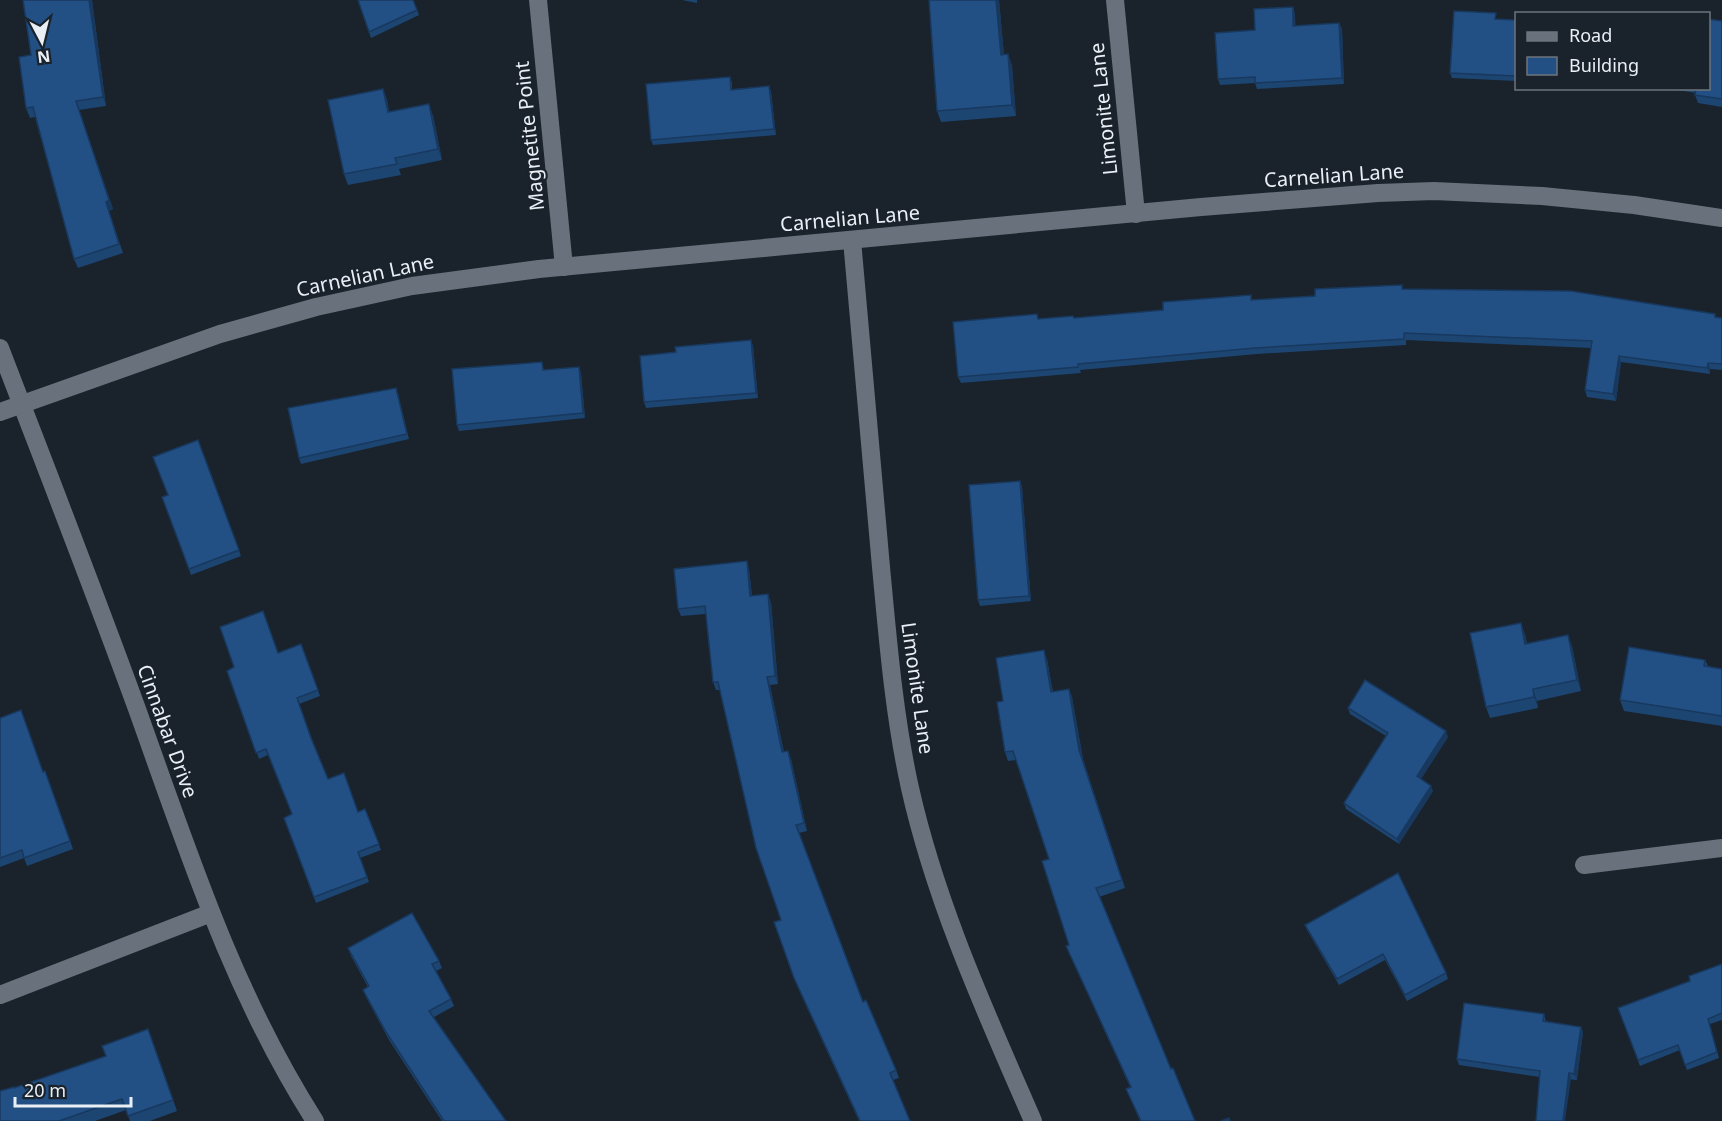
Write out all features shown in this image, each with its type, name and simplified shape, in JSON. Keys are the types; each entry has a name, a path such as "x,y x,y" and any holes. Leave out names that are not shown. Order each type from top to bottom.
{"street":[{"name":"Magnetite Point","path":"538,0 564,267"},
{"name":"Limonite Lane","path":"1115,0 1136,214"},
{"name":"Carnelian Lane","path":"0,412 220,334 316,307 412,286 564,267 1345,195 1434,191 1596,201 1722,218"},
{"name":"Limonite Lane","path":"852,240 887,634 910,789 936,880 953,929 1033,1121"},
{"name":"Cinnabar Drive","path":"0,348 228,955 255,1015 301,1100 315,1121"},
{"path":"1584,865 1722,848"},
{"path":"0,995 211,913"}],"building":[{"path":"23,0 89,0 103,97 76,101 109,200 106,202 119,244 74,259 33,107 26,108 19,57 31,55"},
{"path":"358,0 413,0 417,10 369,32"},
{"path":"929,0 996,0 1001,55 1008,54 1012,105 937,111"},
{"path":"1293,7 1293,26 1339,23 1342,78 1255,83 1255,77 1218,79 1215,33 1255,30 1254,9"},
{"path":"1454,11 1496,13 1495,19 1515,20 1515,76 1450,73"},
{"path":"1710,19 1722,21 1722,99 1695,95 1696,90 1710,90"},
{"path":"730,77 731,90 769,86 774,129 651,140 646,84"},
{"path":"383,89 388,112 429,104 438,149 395,158 397,164 344,174 328,100"},
{"path":"1402,285 1402,289 1571,291 1715,314 1715,317 1722,318 1722,364 1708,363 1707,368 1619,356 1613,394 1585,390 1592,341 1404,333 1404,339 1255,348 958,377 953,322 1037,314 1038,319 1073,316 1074,318 1163,310 1163,302 1251,295 1251,300 1315,296 1315,289"},
{"path":"751,340 756,393 644,402 640,356 676,352 675,347"},
{"path":"542,362 543,370 579,367 583,413 457,425 452,369"},
{"path":"396,388 407,434 299,458 288,408"},
{"path":"198,440 239,550 189,569 162,497 168,495 153,457"},
{"path":"1020,481 1029,596 978,600 969,485"},
{"path":"747,561 750,596 768,594 775,676 767,677 782,752 788,751 804,823 796,825 863,1002 866,1000 896,1070 890,1073 910,1121 860,1121 794,978 774,922 781,920 756,848 718,682 713,682 705,606 678,609 674,569"},
{"path":"263,611 278,653 301,644 318,690 297,698 311,738 328,779 344,773 358,812 365,809 379,844 358,852 367,877 314,897 284,818 292,814 266,749 256,753 227,671 234,667 220,627"},
{"path":"1521,623 1525,644 1568,635 1577,680 1533,689 1534,697 1486,707 1470,633"},
{"path":"1629,647 1705,660 1704,666 1722,669 1722,716 1620,700"},
{"path":"1044,650 1051,692 1069,689 1079,750 1122,880 1096,888 1195,1121 1141,1121 1126,1089 1131,1087 1066,946 1069,945 1042,861 1049,859 1013,751 1005,752 997,702 1003,701 996,658"},
{"path":"1365,680 1446,731 1417,776 1431,786 1397,839 1344,803 1388,733 1348,708"},
{"path":"21,710 70,841 24,858 22,850 0,858 0,718"},
{"path":"1398,873 1446,973 1405,995 1383,954 1337,979 1305,925"},
{"path":"412,913 439,961 432,964 451,999 429,1011 506,1121 444,1121 386,1032 363,990 369,986 348,948"},
{"path":"1722,964 1722,1013 1708,1019 1717,1052 1685,1065 1678,1045 1638,1060 1618,1008 1690,981 1689,976"},
{"path":"1464,1003 1544,1014 1543,1021 1581,1027 1574,1074 1569,1073 1563,1121 1536,1121 1540,1071 1457,1059"},
{"path":"148,1029 173,1100 128,1116 122,1099 59,1121 0,1121 0,1091 106,1056 102,1046"}]}
